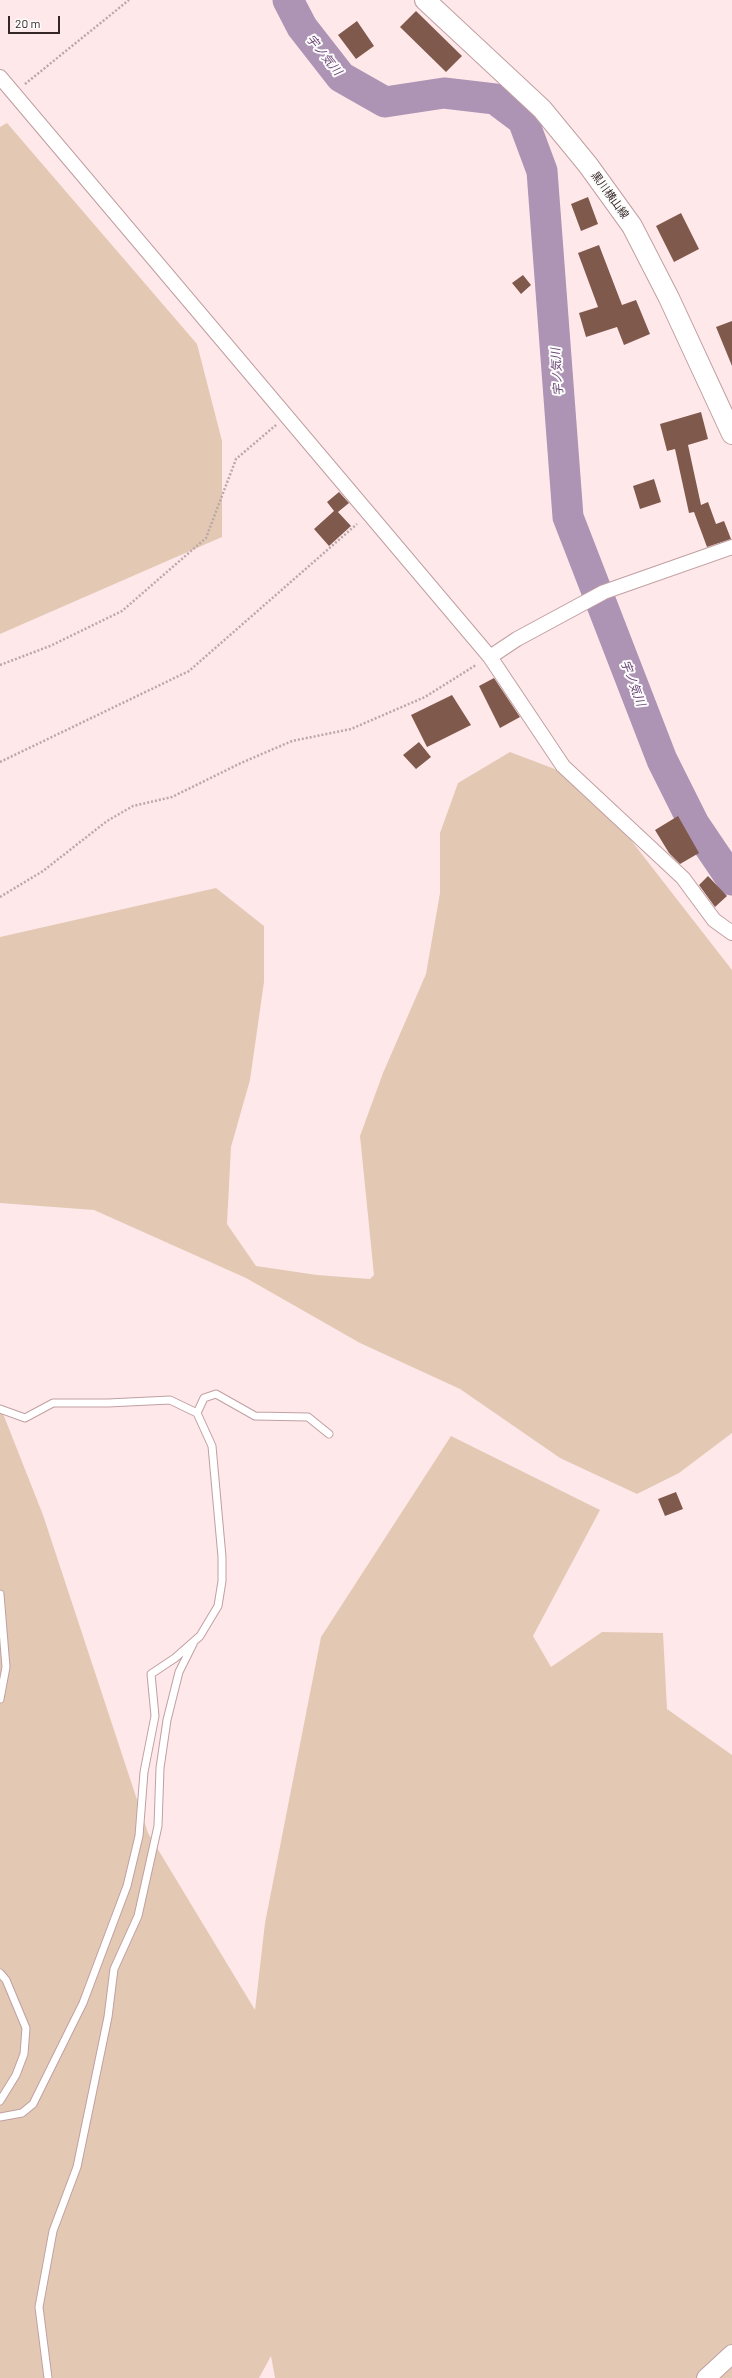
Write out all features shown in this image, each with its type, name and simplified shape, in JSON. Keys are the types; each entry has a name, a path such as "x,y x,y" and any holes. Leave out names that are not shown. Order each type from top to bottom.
{"main road":[{"name":"黒川横山線","path":"425,0 542,109 588,165 632,226 669,298 732,434"}],"street":[{"path":"0,77 490,657 563,766 683,878 714,920 732,933"},
{"path":"490,657 517,639 553,621 591,598 604,592 732,547"},
{"path":"706,2378 732,2354"}],"lane":[{"path":"197,1413 204,1398 216,1394 255,1416 308,1417 329,1434"},
{"path":"0,1409 24,1418 53,1403 108,1403 170,1400 197,1413 212,1446 222,1557 222,1581 218,1606 200,1636 175,1658 151,1674 155,1716 144,1772 139,1836 127,1886 89,1989 32,2104 22,2113 0,2117"},
{"path":"0,1594 6,1667 0,1698"},
{"path":"48,2378 39,2307 52,2239 77,2167 106,2024 114,1970 138,1916 158,1826 160,1768 167,1720 179,1672 194,1641"},
{"path":"0,1973 6,1980 26,2028 24,2054 16,2075 0,2101"}],"path":[{"path":"14,93 129,0"},
{"path":"0,665 50,646 122,611 206,538 236,459 287,416"},
{"path":"0,762 189,671 369,514"},
{"path":"0,897 43,871 107,821 133,806 172,797 241,763 292,741 351,729 424,697 459,674 490,657"}],"shaded area":[{"path":"7,123 197,344 222,441 222,537 0,634 0,127"},
{"path":"510,752 568,774 630,839 732,970 732,1433 679,1473 637,1494 560,1458 460,1389 360,1343 246,1278 94,1210 0,1203 0,937 216,888 264,926 264,982 250,1080 231,1147 227,1224 256,1266 317,1275 370,1279 374,1275 360,1136 383,1073 426,974 440,893 440,833 458,783"},
{"path":"0,1406 43,1515 148,1833 255,2010 265,1923 321,1637 451,1436 600,1510 533,1636 551,1667 602,1632 663,1633 667,1709 732,1755 732,2378 275,2378 271,2356 259,2378 0,2378"}],"building":[{"path":"416,11 462,56 446,72 400,27"},
{"path":"357,21 374,46 356,59 338,35"},
{"path":"588,197 598,224 581,231 571,204"},
{"path":"681,213 699,249 674,262 656,226"},
{"path":"599,245 622,305 636,300 650,334 624,345 617,327 586,337 579,313 598,307 578,253"},
{"path":"523,275 531,285 521,294 512,283"},
{"path":"732,321 732,366 716,327"},
{"path":"701,412 708,439 688,445 701,505 708,502 716,524 724,521 731,539 707,547 694,512 689,513 675,449 667,451 660,424"},
{"path":"654,479 661,502 640,509 633,486"},
{"path":"339,492 349,503 338,512 351,526 329,546 314,529 334,511 327,502"},
{"path":"494,678 520,717 500,728 479,686"},
{"path":"452,695 471,725 427,747 411,715"},
{"path":"419,742 431,757 416,769 403,755"},
{"path":"678,816 699,853 680,864 669,853 655,830"},
{"path":"708,876 727,896 715,907 699,885"},
{"path":"676,1492 683,1509 665,1516 658,1499"}],"waterway":[{"name":"宇ノ気川","path":"288,0 302,27 341,77 385,102 444,93 495,99 523,120 542,171 568,517 662,760 694,824 732,880"}]}
